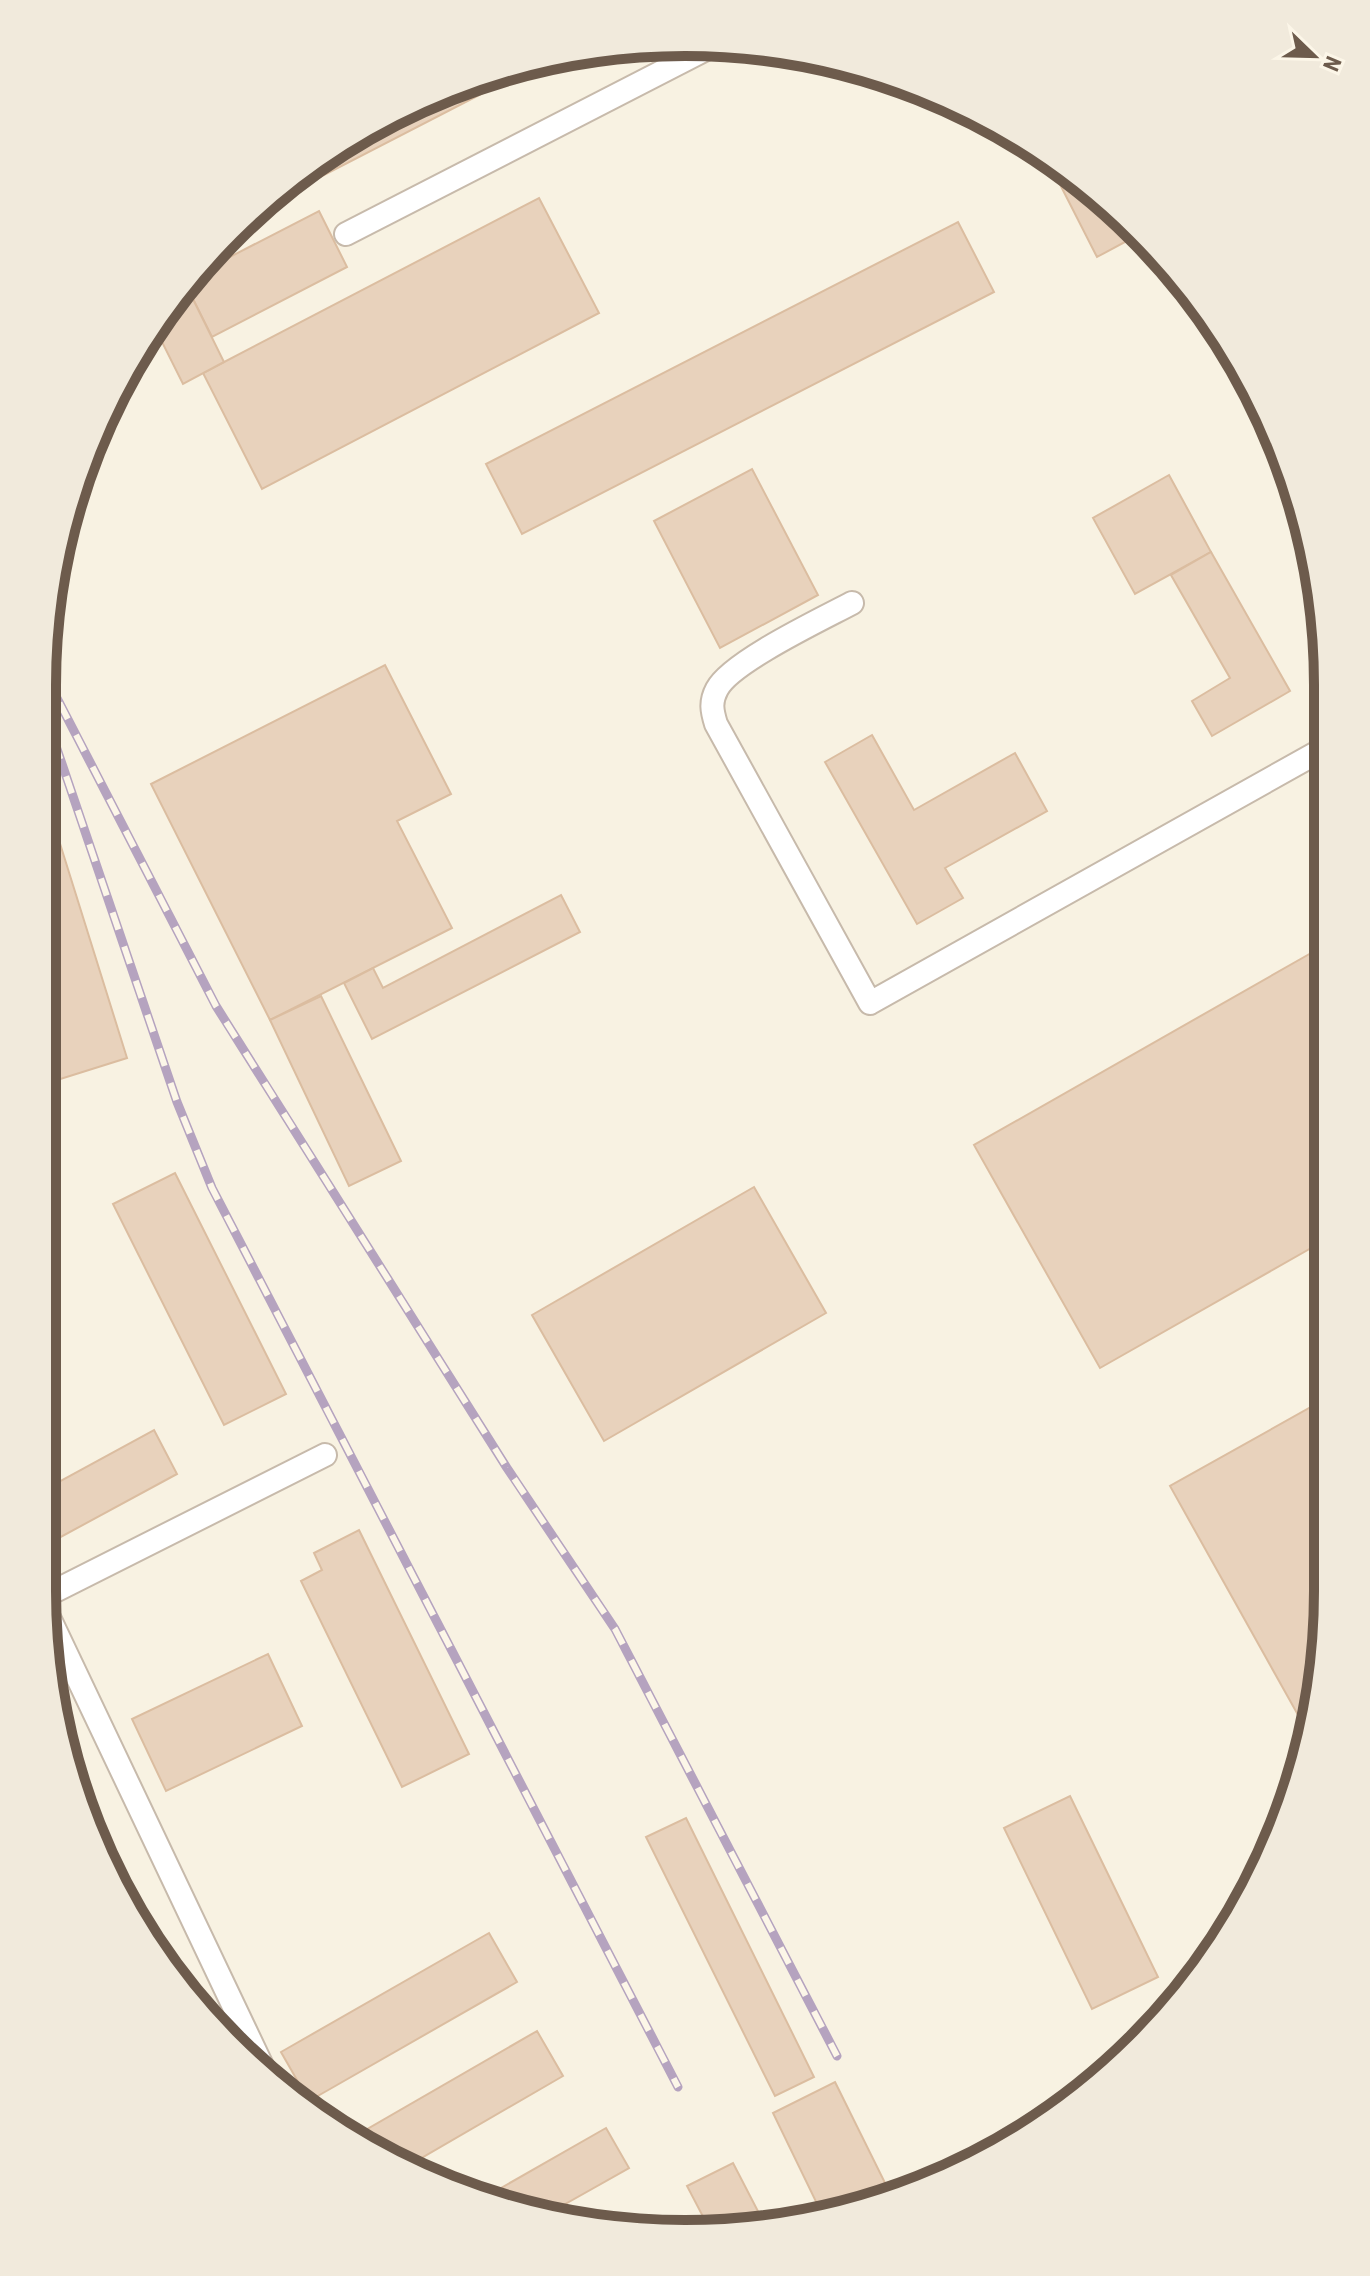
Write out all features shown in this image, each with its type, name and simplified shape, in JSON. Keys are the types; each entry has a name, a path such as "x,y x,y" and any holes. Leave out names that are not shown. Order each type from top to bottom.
{"lane":[{"path":"346,234 692,56"},
{"path":"852,603 732,670 715,691 711,706 716,724 870,1003 1314,754"},
{"path":"56,1590 325,1455"},
{"path":"57,1635 254,2049"}],"building":[{"path":"483,89 487,91 301,187 371,140 407,121"},
{"path":"1057,178 1130,240 1097,257"},
{"path":"539,198 599,313 262,489 203,373"},
{"path":"319,211 347,267 212,337 191,296 219,263"},
{"path":"958,222 994,292 522,534 486,464"},
{"path":"191,296 224,362 183,384 160,339"},
{"path":"752,469 818,595 720,648 654,521"},
{"path":"1169,475 1211,552 1135,594 1093,518"},
{"path":"1211,552 1290,691 1212,736 1192,701 1230,678 1171,575"},
{"path":"385,665 451,794 397,821 452,928 270,1020 151,784"},
{"path":"872,735 914,810 1015,753 1047,811 945,868 963,898 917,924 825,762"},
{"path":"56,834 127,1058 56,1080"},
{"path":"561,895 580,932 372,1039 344,983 373,968 383,988"},
{"path":"1314,951 1314,1246 1100,1368 974,1145"},
{"path":"321,996 401,1161 349,1186 270,1020"},
{"path":"175,1173 286,1394 224,1425 113,1204"},
{"path":"754,1187 826,1313 604,1441 532,1315"},
{"path":"1314,1405 1313,1632 1301,1720 1170,1486"},
{"path":"154,1430 177,1474 56,1540 56,1483"},
{"path":"359,1530 469,1754 402,1787 301,1581 322,1570 314,1553"},
{"path":"268,1654 302,1726 166,1791 132,1719"},
{"path":"1070,1796 1158,1977 1092,2009 1004,1828"},
{"path":"686,1818 814,2077 775,2096 646,1837"},
{"path":"489,1933 517,1982 314,2098 303,2091 281,2052"},
{"path":"537,2031 563,2076 418,2160 363,2132"},
{"path":"835,2082 887,2187 818,2206 773,2113"},
{"path":"606,2128 629,2168 559,2207 496,2191"},
{"path":"733,2163 760,2216 705,2220 687,2186"}],"railway":[{"path":"56,696 216,1006 507,1468 615,1629 837,2056"},
{"path":"56,746 177,1102 212,1188 678,2087"}]}
